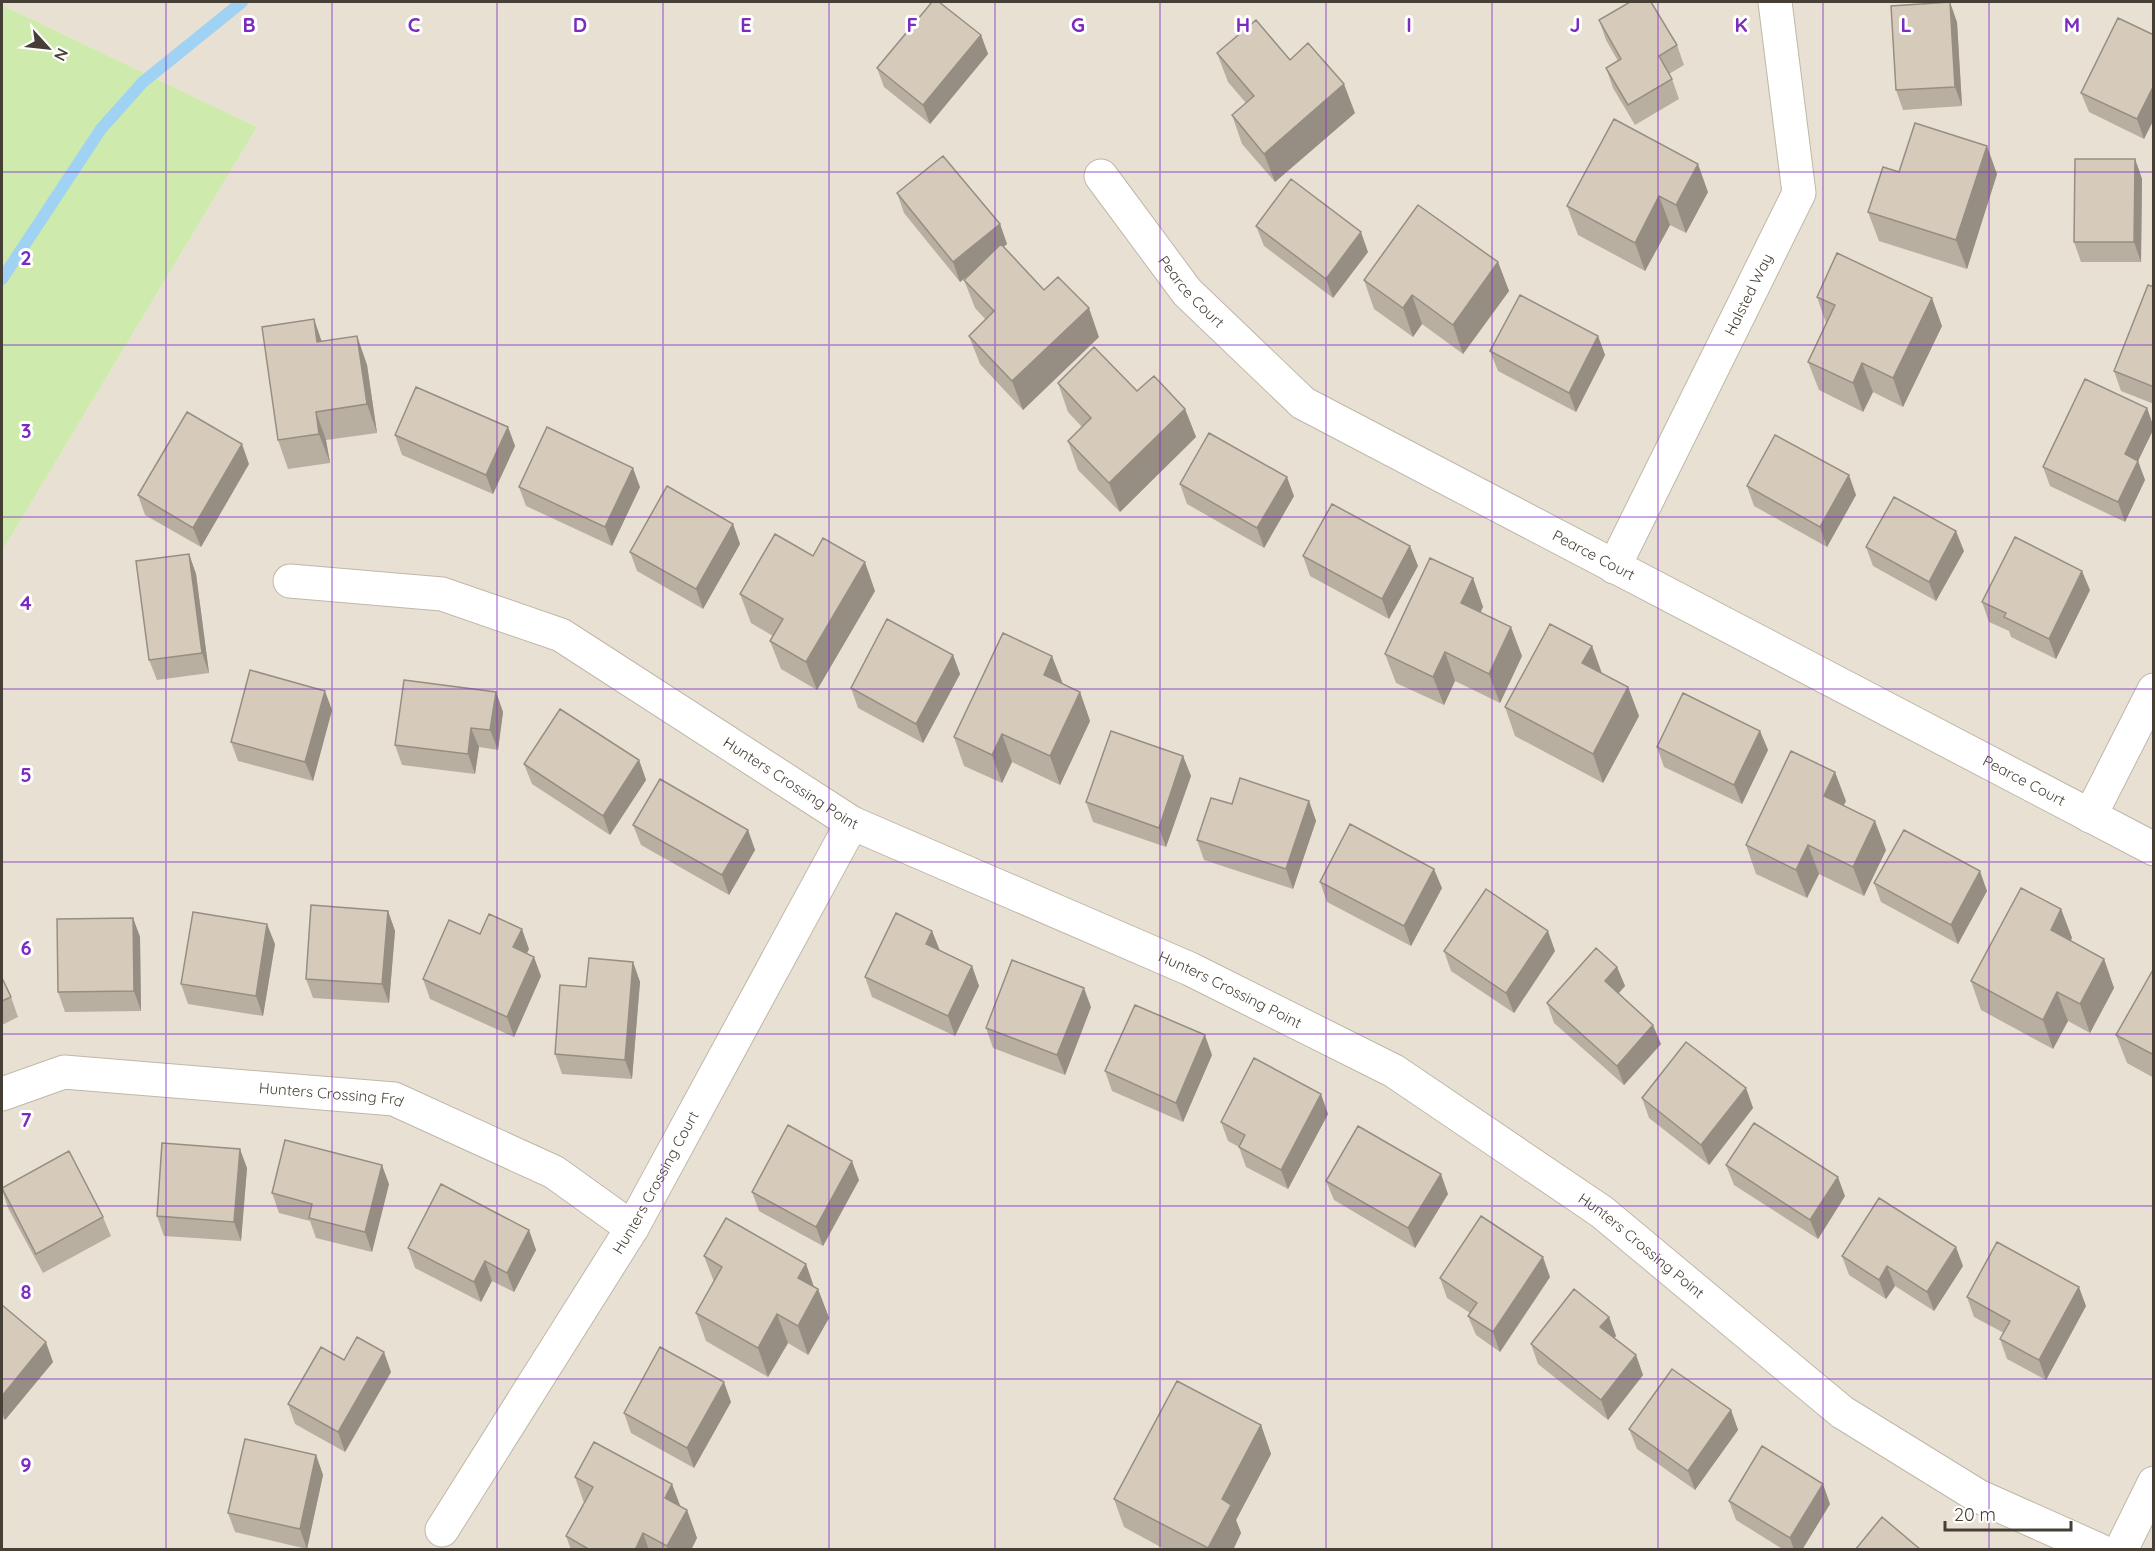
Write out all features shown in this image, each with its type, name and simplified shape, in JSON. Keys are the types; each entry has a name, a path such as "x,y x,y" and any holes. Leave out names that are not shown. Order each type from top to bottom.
{"street":[{"name":"Halsted Way","path":"1614,567 1799,194 1775,2"},
{"name":"Pearce Court","path":"1101,176 1187,292 1303,403 2154,849"},
{"name":"Hunters Crossing Point","path":"290,581 442,594 561,635 852,823 1190,969 1395,1071 1602,1212 1842,1412 1978,1496 2100,1550"},
{"path":"2090,816 2154,690"},
{"name":"Hunters Crossing Court","path":"442,1530 632,1228 852,823"},
{"name":"Hunters Crossing Frd","path":"2,1094 64,1072 394,1099 554,1172 632,1228"},
{"path":"2121,1550 2154,1483"}],"shaded area":[{"path":"2,2 2153,2 2153,1549 2,1549 2,551 257,127 2,5"}],"green space":[{"path":"2,5 257,127 2,551"}],"building":[{"path":"932,2 939,2 981,35 923,105 877,68"},
{"path":"1630,2 1651,2 1677,45 1659,56 1672,79 1628,105 1606,68 1621,59 1599,20"},
{"path":"1950,2 1955,87 1896,90 1891,6"},
{"path":"2118,18 2154,35 2154,85 2137,119 2081,93"},
{"path":"1256,20 1290,60 1308,43 1344,84 1264,154 1232,115 1254,96 1217,53"},
{"path":"1614,119 1698,164 1676,205 1659,196 1635,243 1567,206"},
{"path":"1915,123 1987,146 1956,240 1868,212 1883,167 1899,172"},
{"path":"943,156 1000,224 953,262 897,193"},
{"path":"2075,159 2135,159 2134,242 2074,242"},
{"path":"1291,179 1361,232 1326,279 1256,226"},
{"path":"1418,205 1498,262 1453,325 1412,295 1403,308 1364,280"},
{"path":"1001,244 1044,290 1058,277 1089,308 1012,381 969,336 994,311 964,280"},
{"path":"1837,253 1932,298 1893,378 1862,363 1853,383 1808,362 1835,305 1817,297"},
{"path":"2148,285 2154,287 2154,387 2114,371"},
{"path":"1520,295 1598,336 1569,393 1490,351"},
{"path":"314,319 317,342 357,336 367,404 316,412 319,434 278,440 262,327"},
{"path":"1094,347 1137,391 1154,376 1185,409 1109,483 1068,441 1091,418 1058,383"},
{"path":"2085,379 2147,408 2125,454 2138,461 2118,502 2043,467"},
{"path":"416,387 508,427 486,475 395,435"},
{"path":"187,412 242,444 193,528 138,495"},
{"path":"547,427 633,468 605,527 519,487"},
{"path":"1209,433 1287,477 1257,528 1180,484"},
{"path":"1775,435 1849,475 1820,527 1747,486"},
{"path":"667,486 733,524 696,589 630,552"},
{"path":"1894,497 1956,531 1929,582 1866,547"},
{"path":"1332,504 1410,546 1382,599 1303,556"},
{"path":"775,534 813,556 823,538 865,562 806,662 770,641 783,619 740,594"},
{"path":"2015,537 2082,571 2049,639 2004,617 2006,613 1982,602"},
{"path":"189,554 202,653 149,660 136,561"},
{"path":"1430,558 1473,578 1461,603 1511,627 1489,674 1445,652 1433,677 1385,654"},
{"path":"887,619 953,655 916,724 851,688"},
{"path":"1550,624 1592,646 1582,663 1628,687 1593,754 1505,707"},
{"path":"1003,633 1052,656 1044,675 1080,692 1050,756 1002,734 992,755 954,737"},
{"path":"250,670 325,691 305,762 231,742"},
{"path":"404,680 496,692 490,730 471,728 468,754 395,745"},
{"path":"1683,693 1760,731 1734,785 1657,747"},
{"path":"560,709 639,760 603,816 524,764"},
{"path":"1111,731 1183,756 1159,828 1086,802"},
{"path":"1791,751 1835,772 1824,796 1875,821 1853,867 1808,845 1796,870 1746,845"},
{"path":"1240,778 1309,801 1286,869 1197,840 1211,798 1232,804"},
{"path":"660,779 748,830 722,875 633,825"},
{"path":"1350,824 1434,869 1404,926 1320,882"},
{"path":"1904,830 1980,871 1951,925 1874,883"},
{"path":"2021,888 2061,909 2051,930 2104,959 2080,1004 2057,992 2043,1020 1971,981"},
{"path":"1486,889 1548,931 1506,993 1444,951"},
{"path":"311,905 388,911 382,984 306,979"},
{"path":"193,912 267,924 256,996 181,984"},
{"path":"896,913 932,931 926,944 972,966 948,1016 865,977"},
{"path":"489,914 522,929 513,947 534,957 507,1017 423,979 449,920 480,934"},
{"path":"133,918 134,991 58,992 57,919"},
{"path":"1596,948 1617,967 1605,981 1653,1025 1617,1066 1547,1003"},
{"path":"589,958 633,962 625,1060 555,1054 560,985 586,987"},
{"path":"1012,960 1084,988 1057,1055 986,1028"},
{"path":"2154,968 2154,1055 2116,1035"},
{"path":"2,978 11,997 2,1001"},
{"path":"1135,1005 1205,1035 1176,1103 1105,1071"},
{"path":"1686,1042 1746,1088 1701,1145 1642,1098"},
{"path":"1254,1058 1321,1094 1281,1170 1239,1147 1245,1135 1221,1122"},
{"path":"1754,1123 1838,1177 1810,1220 1726,1165"},
{"path":"788,1125 852,1161 816,1227 752,1192"},
{"path":"1358,1126 1441,1174 1408,1228 1326,1181"},
{"path":"285,1140 382,1165 365,1232 309,1218 312,1204 272,1193"},
{"path":"162,1143 240,1149 234,1222 157,1216"},
{"path":"69,1151 103,1217 36,1254 2,1188"},
{"path":"441,1184 529,1230 507,1273 485,1261 474,1282 408,1248"},
{"path":"1879,1198 1956,1247 1927,1292 1887,1266 1879,1280 1842,1256"},
{"path":"1481,1216 1543,1257 1493,1332 1468,1316 1477,1303 1440,1278"},
{"path":"726,1218 806,1264 798,1278 818,1289 798,1326 777,1314 758,1348 696,1313 722,1267 704,1256"},
{"path":"1997,1242 2079,1287 2039,1360 2000,1339 2010,1321 1967,1297"},
{"path":"1574,1289 1609,1317 1600,1327 1636,1355 1601,1400 1531,1344"},
{"path":"2,1305 46,1342 2,1396"},
{"path":"357,1337 384,1352 338,1432 288,1404 321,1347 344,1360"},
{"path":"660,1347 724,1382 687,1448 624,1413"},
{"path":"1672,1369 1731,1410 1688,1471 1629,1429"},
{"path":"1177,1381 1261,1425 1222,1499 1231,1505 1208,1548 1114,1499"},
{"path":"245,1439 316,1455 300,1529 228,1513"},
{"path":"594,1442 672,1484 665,1498 687,1510 667,1546 643,1533 635,1550 590,1550 566,1536 593,1487 575,1477"},
{"path":"1762,1446 1823,1484 1790,1538 1729,1501"},
{"path":"1882,1517 1921,1550 1855,1550"}],"waterway":[{"path":"2,279 101,129 143,82 242,2"}]}
